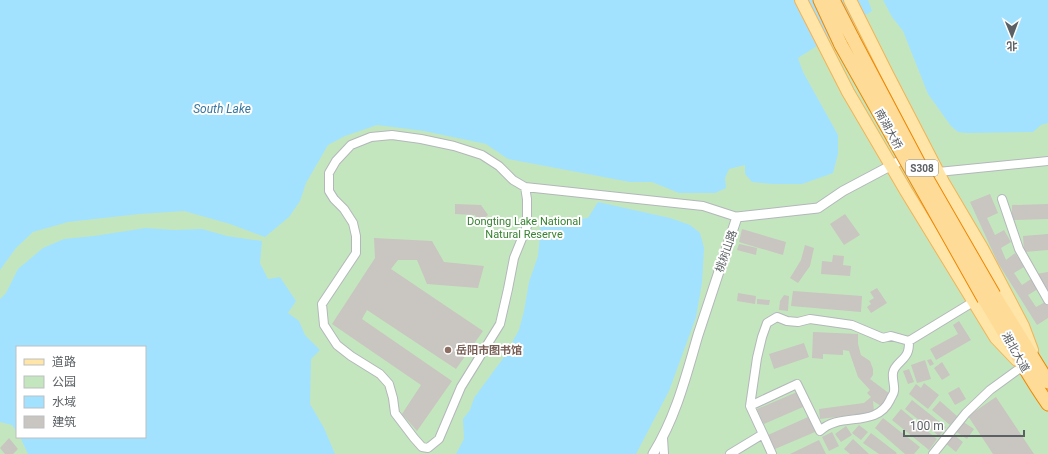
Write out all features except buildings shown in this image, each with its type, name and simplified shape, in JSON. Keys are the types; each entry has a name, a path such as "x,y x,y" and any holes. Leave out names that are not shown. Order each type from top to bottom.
{"highway":[{"name":"南湖大桥","path":"820,0 841,45 984,299"},
{"name":"南湖大桥","path":"833,0 922,170 984,299"},
{"name":"湘北大道","path":"984,299 1002,327 1023,366 1043,379"},
{"name":"湘北大道","path":"984,299 1043,379 1046,396"}],"main road":[{"path":"801,0 848,92 890,166 906,192 984,299"},
{"path":"850,0 925,148 982,248 1023,326 1043,379"},
{"path":"906,192 908,176 915,170 926,168 938,172"}],"street":[{"path":"525,187 527,199 527,226 514,258 500,324 461,387 439,439 428,448 422,447 395,413 393,398 388,384 380,374 351,356 337,345 324,325 322,304 356,253 356,236 353,223 329,191 329,173 336,161 351,145 370,137 392,135 421,139 454,146 482,155 499,166 513,180 525,187 703,206 737,217"},
{"name":"桃树山路","path":"654,454 663,438 678,400 737,217 818,208 843,191 925,148"},
{"path":"938,172 1048,161"},
{"path":"1002,199 1019,249 1048,300"},
{"path":"772,454 750,406 750,395 766,323 777,318 798,322 810,320 852,326 883,338 891,336 909,342 984,299"},
{"path":"750,406 797,384 820,431 823,428 833,424 879,414 887,406 894,392 893,372 909,350 909,342"},
{"path":"933,454 966,413 990,390 1023,366"},
{"path":"730,454 763,434"},
{"path":"663,438 664,454"}],"green space":[{"name":"Dongting Lake National Natural Reserve","path":"0,0 1048,0 1048,454 0,454"}],"water":[{"name":"South Lake","path":"0,0 868,0 872,11 798,58 803,72 838,135 838,154 833,173 802,184 752,182 745,174 745,165 729,169 725,178 726,188 715,193 679,193 652,182 630,182 508,159 486,144 424,131 377,125 345,136 328,145 306,183 300,201 289,217 265,237 230,224 184,211 139,214 68,222 33,232 16,248 0,270"},
{"path":"883,0 1048,0 1048,123 1041,125 1033,132 958,132 951,126 928,94 903,31 892,17"},
{"path":"598,202 670,218 690,225 700,233 704,248 702,283 696,317 669,391 636,454 456,454 464,439 463,419 470,410 474,398 504,357 519,330 529,282 538,256 541,222 556,222 588,218"},
{"path":"146,228 174,230 202,229 227,236 262,241 260,263 268,279 280,277 296,301 288,313 299,321 305,335 320,350 311,359 310,404 324,428 335,454 28,454 20,438 146,438 146,346 16,346 16,431 12,425 0,422 0,299 6,293 18,269 43,248 64,239"}],"place":[{"name":"岳阳市图书馆","path":"448,350"}]}
